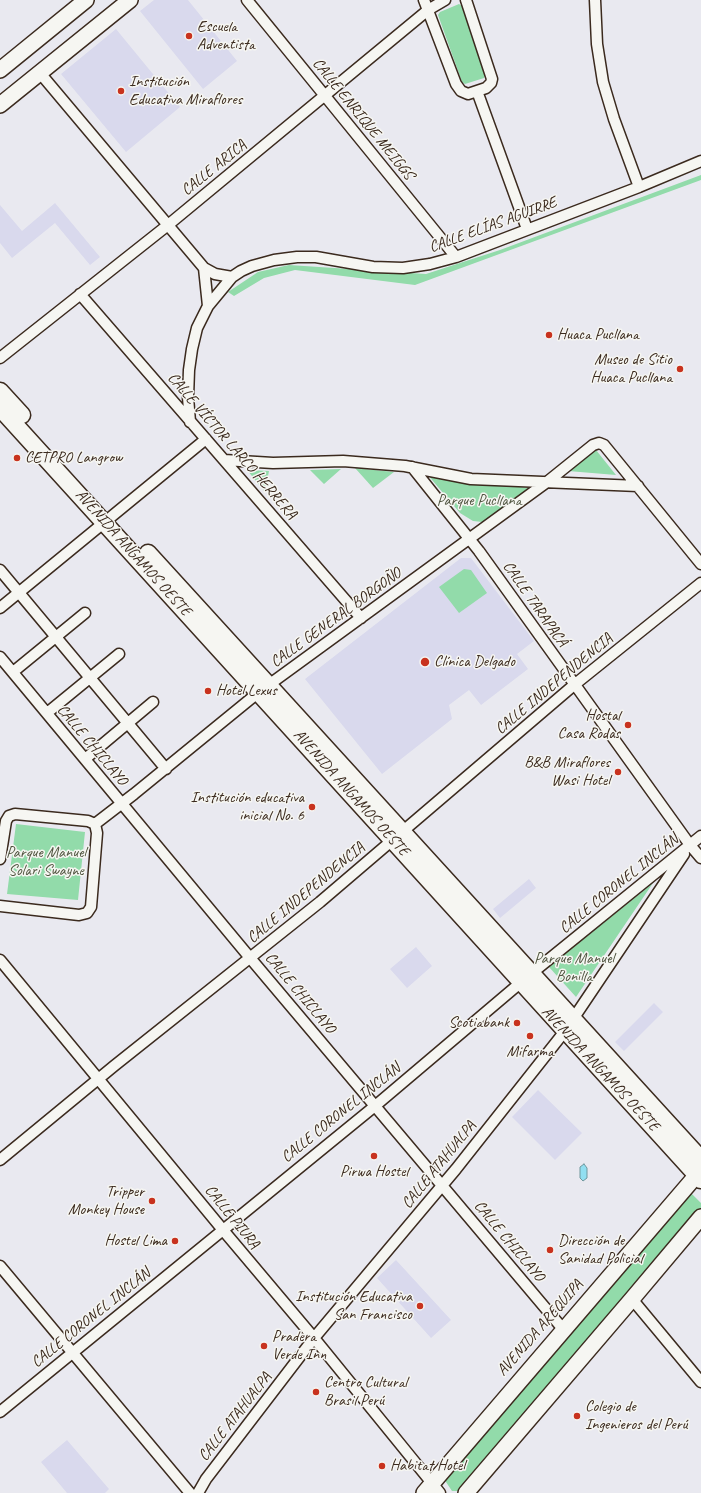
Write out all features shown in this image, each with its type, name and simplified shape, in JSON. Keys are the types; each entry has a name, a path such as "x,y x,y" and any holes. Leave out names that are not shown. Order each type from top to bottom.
{"main road":[{"path":"0,70 86,0"},
{"path":"1,103 130,0"},
{"name":"AVENIDA ANGAMOS OESTE","path":"0,391 108,518"},
{"name":"AVENIDA ANGAMOS OESTE","path":"0,408 108,518 264,688 527,978 700,1175"},
{"name":"AVENIDA ANGAMOS OESTE","path":"569,1025 701,1159"},
{"name":"AVENIDA AREQUIPA","path":"432,1490 563,1329 700,1175"},
{"path":"466,1493 701,1217"}],"street":[{"name":"CALLE ENRIQUE MEIGGS","path":"247,0 326,95 456,257"},
{"path":"424,0 458,88 464,94 478,91 489,86 491,83 491,76 466,0"},
{"name":"CALLE ARICA","path":"0,358 168,225 428,10 445,0"},
{"path":"595,0 597,44 603,82 614,119 639,187"},
{"path":"40,73 204,268 215,274 232,277"},
{"path":"478,91 527,229"},
{"name":"CALLE ELÍAS AGUIRRE","path":"190,422 188,370 198,328 208,306 232,277 252,266 274,260 297,257 316,257 373,267 403,268 430,264 456,257 639,187 701,161"},
{"path":"204,268 208,306"},
{"name":"CALLE VÍCTOR LARCO HERRERA","path":"80,294 361,618"},
{"path":"0,608 206,439"},
{"name":"CALLE GENERAL BORGOÑO","path":"95,824 166,769 264,688 547,482 593,445 599,443 604,445 638,486"},
{"path":"224,460 273,463 344,460 412,467 471,479 638,486 701,564"},
{"name":"CALLE TARAPACÁ","path":"412,467 469,538 574,685 701,858"},
{"path":"0,570 166,769"},
{"name":"CALLE INDEPENDENCIA","path":"0,1160 98,1079 251,959 574,685 701,583"},
{"path":"13,672 85,613"},
{"path":"47,713 119,654"},
{"name":"CALLE CHICLAYO","path":"0,657 251,959 563,1329"},
{"path":"85,759 153,702"},
{"path":"0,859 6,820 9,816 14,814 88,821 95,824 97,833 91,907 87,913 79,915 0,906"},
{"name":"CALLE CORONEL INCLÁN","path":"0,1412 375,1106 527,978 701,836"},
{"name":"CALLE ATAHUALPA","path":"198,1493 206,1479 314,1338 443,1185 569,1025 690,845"},
{"name":"CALLE PIURA","path":"0,960 222,1230 314,1338 432,1490"},
{"path":"0,1266 190,1493"},
{"path":"632,1299 701,1382"}],"shaded area":[{"name":"Escuela Adventista","path":"154,0 188,0 237,61 203,89 140,11"},
{"name":"Institución Educativa Miraflores","path":"116,29 180,107 126,152 61,74"},
{"path":"55,203 100,257 90,265 55,223 12,258 0,243 0,205 22,231"},
{"name":"Clínica Delgado","path":"461,558 471,558 534,641 517,654 528,669 481,705 469,690 449,705 452,719 382,774 305,679"},
{"path":"529,879 536,888 500,918 493,909"},
{"path":"416,947 432,966 407,988 390,969"},
{"path":"654,1003 663,1012 624,1051 615,1042"},
{"path":"538,1090 582,1133 555,1160 512,1117"},
{"name":"Institución Educativa San Francisco","path":"396,1260 451,1320 431,1338 377,1278"},
{"path":"67,1440 109,1489 105,1493 67,1493 41,1462"}],"green space":[{"path":"459,4 462,6 485,75 484,78 465,84 462,82 438,15 440,12"},
{"path":"701,175 701,180 415,285 295,270 264,278 234,296 228,292 258,272 289,265 426,274 500,250"},
{"path":"596,450 616,475 568,471"},
{"path":"355,468 394,472 373,488"},
{"path":"341,469 324,484 310,470"},
{"path":"247,470 269,471 265,492"},
{"name":"Parque Pucllana","path":"427,474 535,489 492,523 473,521 460,513"},
{"path":"464,569 471,570 487,593 459,613 439,587"},
{"name":"Parque Manuel Solari Swayne","path":"16,824 85,832 78,900 7,894"},
{"name":"Parque Manuel Bonilla","path":"653,883 576,997 549,967"},
{"path":"690,1192 701,1203 701,1211 460,1489 457,1491 452,1491 446,1482 446,1477"}],"water":[{"path":"584,1164 587,1168 587,1178 583,1181 580,1178 580,1167"}],"place":[{"name":"Escuela Adventista","path":"189,36"},
{"name":"Institución Educativa Miraflores","path":"121,91"},
{"name":"Huaca Pucllana","path":"549,335"},
{"name":"Museo de Sitio Huaca Pucllana","path":"680,369"},
{"name":"CETPRO Langrow","path":"17,458"},
{"name":"Clínica Delgado","path":"425,662"},
{"name":"Hotel Lexus","path":"208,691"},
{"name":"Hostal Casa Rodas","path":"628,725"},
{"name":"B&B Miraflores Wasi Hotel","path":"618,772"},
{"name":"Institución educativa inicial No. 6","path":"312,807"},
{"name":"Scotiabank","path":"517,1023"},
{"name":"Mifarma","path":"530,1036"},
{"name":"Pirwa Hostel","path":"374,1156"},
{"name":"Tripper Monkey House","path":"152,1201"},
{"name":"Hostel Lima","path":"175,1241"},
{"name":"Dirección de Sanidad Policial","path":"550,1250"},
{"name":"Institución Educativa San Francisco","path":"420,1306"},
{"name":"Pradera Verde Inn","path":"264,1346"},
{"name":"Centro Cultural Brasil Perú","path":"316,1392"},
{"name":"Colegio de Ingenieros del Perú","path":"577,1416"},
{"name":"Habitat Hotel","path":"382,1466"}]}
